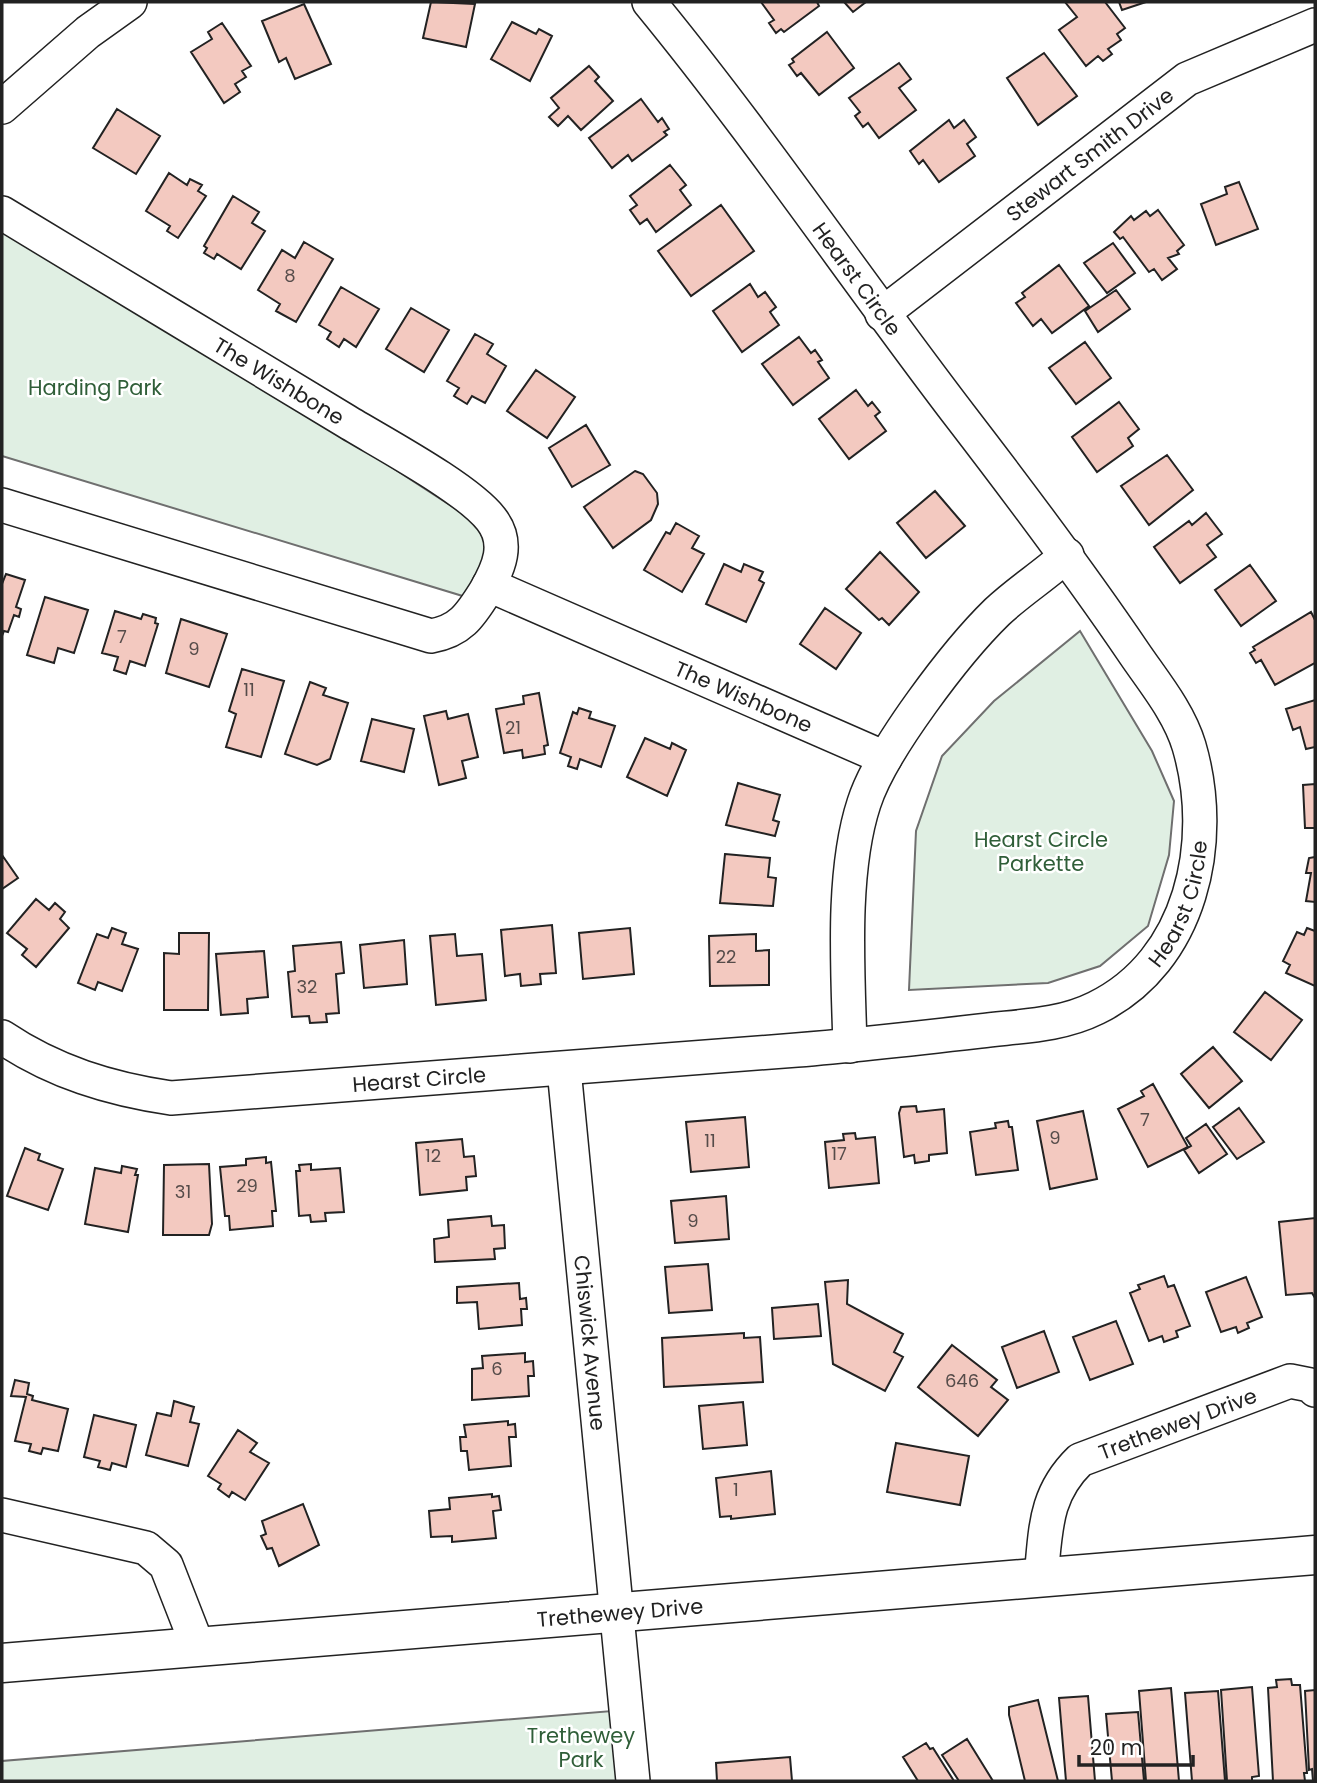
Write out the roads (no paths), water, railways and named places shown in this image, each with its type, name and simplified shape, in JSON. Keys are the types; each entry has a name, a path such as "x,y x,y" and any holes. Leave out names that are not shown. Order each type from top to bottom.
{"main road":[{"name":"Trethewey Drive","path":"2,1663 619,1615 1315,1555"}],"street":[{"path":"2,107 88,32 130,2"},
{"name":"Hearst Circle","path":"2,1037 43,1062 93,1083 171,1098 850,1046 1064,1021 1099,1007 1135,984 1160,954 1183,917 1196,873 1201,834 1198,782 1187,738 1159,689 1068,555 883,314 700,64 649,2"},
{"name":"Stewart Smith Drive","path":"883,314 1187,79 1315,25"},
{"name":"The Wishbone","path":"2,213 400,454 467,498 491,519 503,542 501,556 489,585 463,624 448,633 431,636 2,505"},
{"path":"850,1046 847,933 855,850 864,803 885,758 941,679 998,611 1068,555"},
{"name":"The Wishbone","path":"489,585 885,758"},
{"name":"Chiswick Avenue","path":"565,1069 633,1781"},
{"name":"Trethewey Drive","path":"1041,1577 1048,1506 1065,1475 1080,1460 1290,1381 1310,1385 1315,1390"},
{"path":"2,1515 146,1548 166,1565 198,1647"}],"park label":[{"name":"Harding Park","path":"95,387"},
{"name":"Hearst Circle Parkette","path":"1041,851"},
{"name":"Trethewey Park","path":"581,1747"}]}
